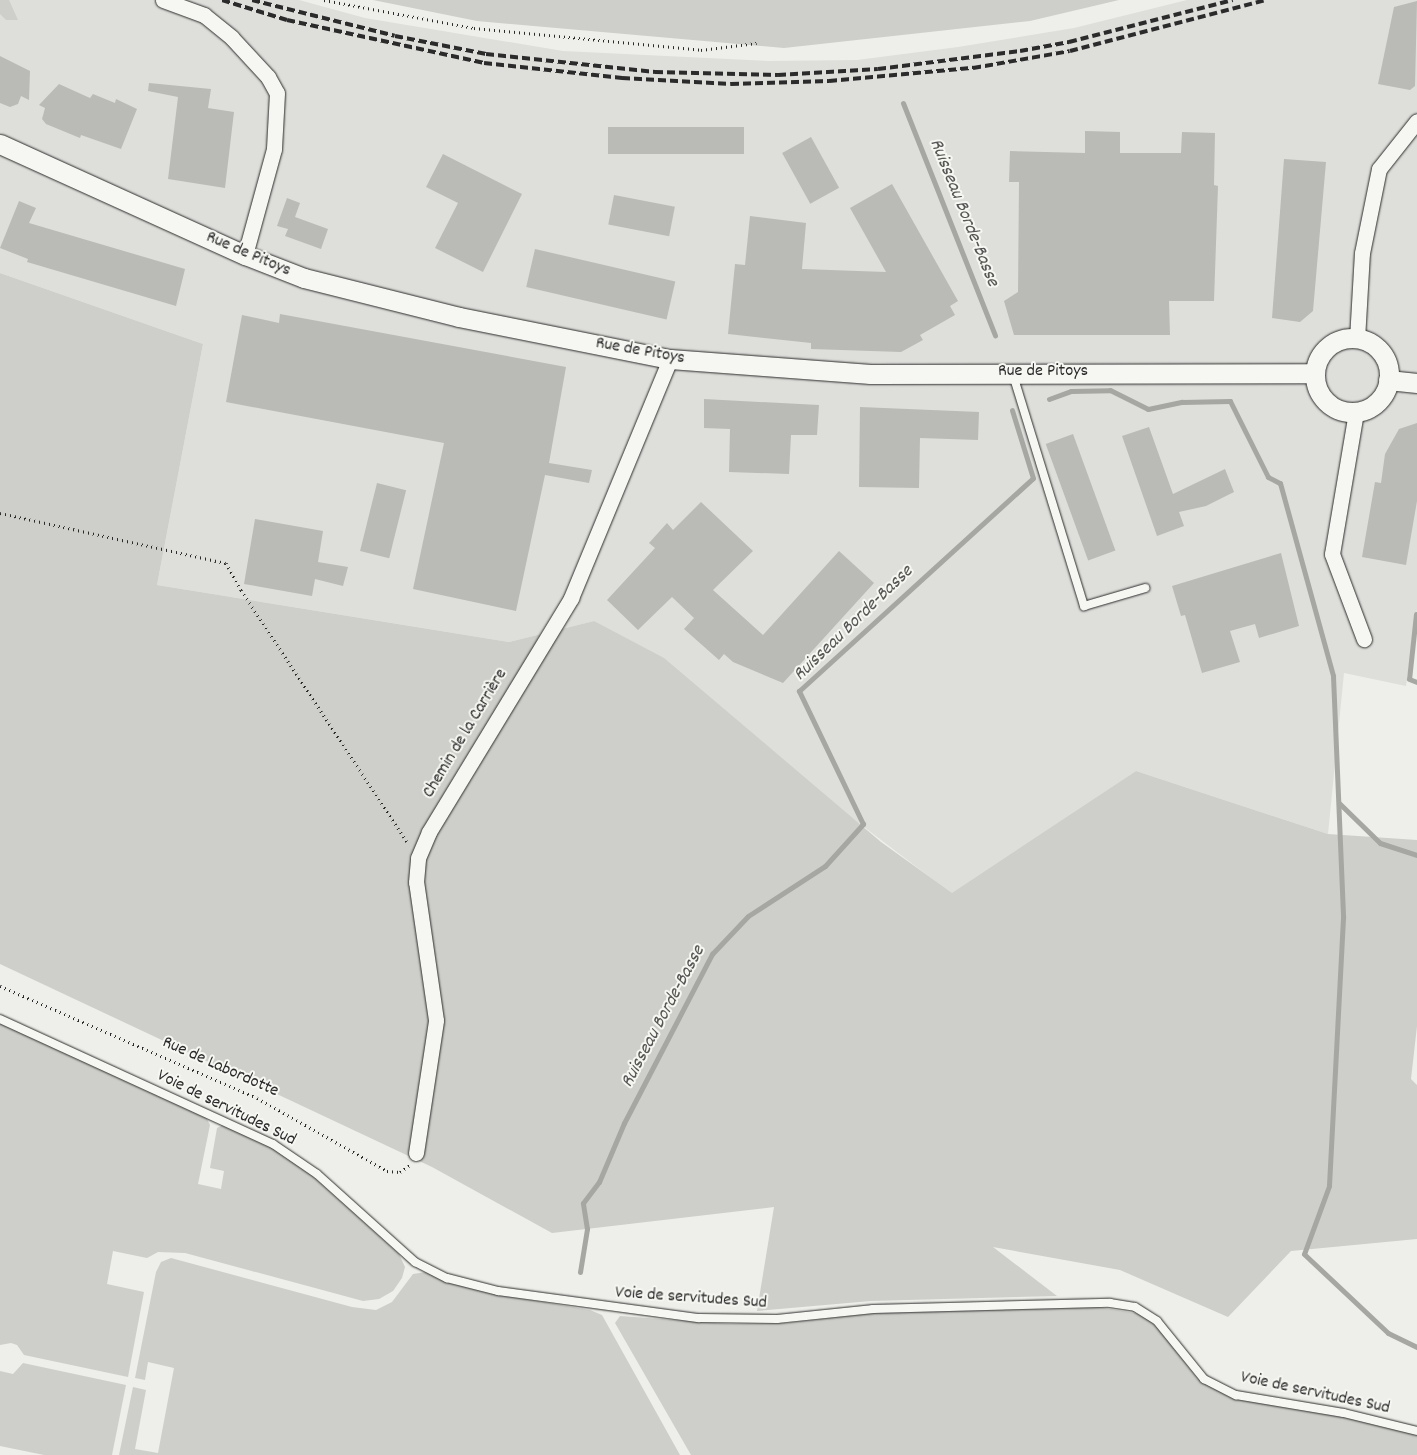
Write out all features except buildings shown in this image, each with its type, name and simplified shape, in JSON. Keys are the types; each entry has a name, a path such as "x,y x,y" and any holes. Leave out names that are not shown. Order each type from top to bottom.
{"street":[{"path":"163,0 204,16 232,38 268,77 277,93 274,149 245,255"},
{"path":"1357,339 1362,253 1379,169 1417,121"},
{"name":"Rue de Pitoys","path":"0,144 245,255 350,292 670,360 870,374 1315,372"},
{"path":"1345,339 1357,339 1368,342 1384,358 1388,380 1378,402 1356,412 1335,408 1326,402 1316,383 1315,372 1318,361 1329,347 1345,339"},
{"name":"Chemin de la Carrière","path":"416,1153 436,1020 416,882 418,858 429,832 571,598 670,360"},
{"path":"1388,380 1417,383"},
{"path":"1356,412 1332,554 1364,639"}],"lane":[{"path":"1012,372 1084,606 1145,588"},
{"name":"Voie de servitudes Sud","path":"0,1019 273,1144 317,1174 415,1262 448,1278 517,1294 700,1318 777,1320 874,1309 1119,1304 1135,1307 1156,1322 1204,1379 1236,1395 1344,1413 1417,1431"}],"path":[{"path":"324,0 474,28 514,32 701,50 757,43"},
{"path":"0,513 226,563 241,590 418,858"},
{"name":"Rue de Labordotte","path":"0,986 257,1098 387,1171 400,1172 409,1165 416,1153"}],"shaded area":[{"path":"0,0 299,0 365,18 563,51 769,61 857,60 958,47 1074,28 1187,0 1417,0 1417,609 1406,686 1344,673 1328,834 1136,771 952,894 594,621 509,642 157,585 203,344 0,273"},
{"path":"0,0 9,0 18,20 6,20 0,14"},
{"path":"373,0 1119,0 1030,21 784,48 477,21"},
{"path":"0,273 203,344 157,585 509,642 594,621 664,658 881,842 952,893 1136,771 1328,834 1417,840 1417,1026 1411,1079 1417,1085 1417,1239 1291,1251 1228,1317 1120,1270 993,1247 1057,1296 871,1301 757,1311 774,1207 552,1233 432,1167 0,964"},
{"path":"0,1023 206,1117 210,1125 198,1184 221,1189 224,1171 210,1168 217,1128 223,1125 269,1146 307,1171 399,1254 405,1267 402,1278 393,1291 379,1299 363,1301 185,1253 158,1252 147,1258 113,1251 107,1284 144,1292 128,1377 24,1355 17,1345 11,1343 0,1345"},
{"path":"171,1258 352,1307 376,1310 392,1302 413,1274 426,1272 453,1284 496,1294 590,1310 602,1315 680,1455 119,1455 133,1387 146,1390 135,1449 158,1453 174,1368 148,1362 145,1380 135,1378 156,1272 161,1262"},
{"path":"1098,1307 1141,1314 1156,1326 1198,1379 1237,1399 1339,1415 1417,1435 1417,1455 691,1455 615,1323 620,1316 728,1324 786,1323 874,1313"},
{"path":"23,1363 126,1385 112,1455 44,1455 0,1446 0,1371 13,1374"}],"waterway":[{"name":"Ruisseau Borde-Basse","path":"903,103 995,335"},
{"path":"1049,399 1071,391 1110,390 1148,409 1182,402 1230,401 1268,477 1280,483 1333,676 1343,918 1329,1186 1304,1254 1388,1333 1417,1347"},
{"name":"Ruisseau Borde-Basse","path":"580,1272 587,1229 583,1203 599,1182 624,1123 712,954 748,916 825,866 863,824 799,691 1033,478 1012,410"},
{"path":"1416,614 1409,679 1417,682"},
{"path":"1339,803 1380,843 1417,855"}],"railway":[{"path":"222,0 287,20 484,63 622,78 731,84 829,81 973,68 1070,51 1266,0"},
{"path":"252,0 395,36 486,54 655,72 778,75 878,69 1020,51 1069,42 1233,0"}]}
